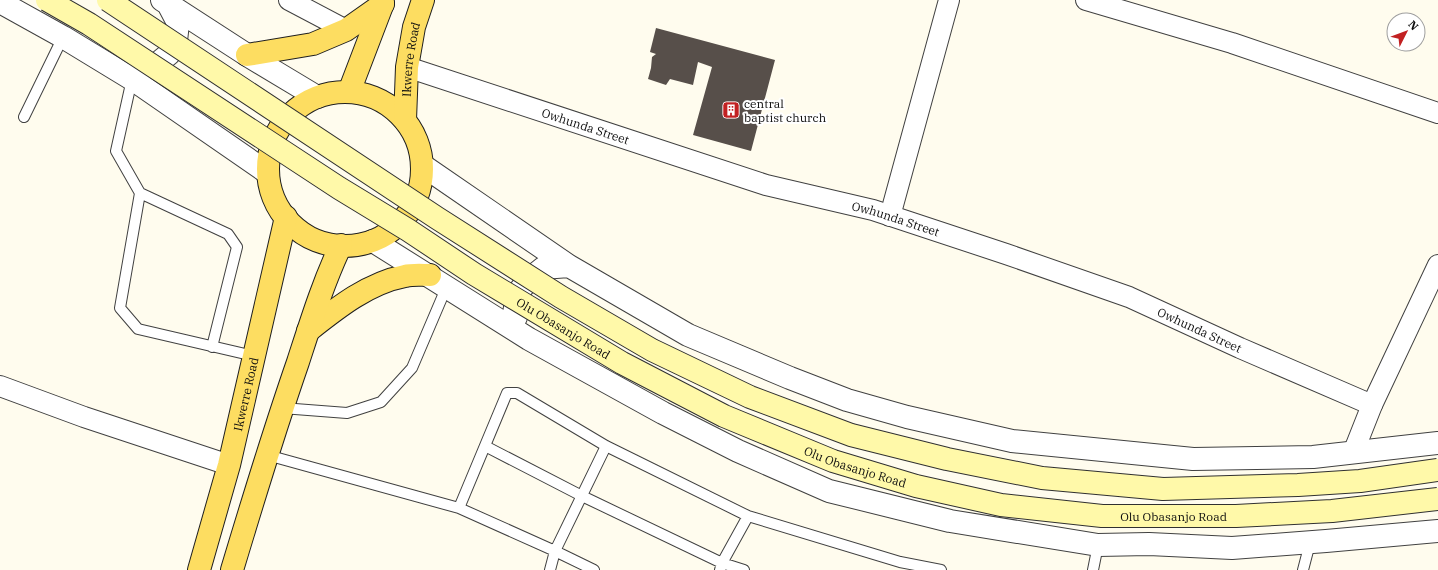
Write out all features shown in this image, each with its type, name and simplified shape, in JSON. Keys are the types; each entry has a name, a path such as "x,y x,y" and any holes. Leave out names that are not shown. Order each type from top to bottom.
{"main road":[{"name":"Olu Obasanjo Road","path":"48,0 88,24 339,188 408,230 468,270 622,363 724,416 833,461 916,486 1001,505 1102,516 1236,516 1332,511 1438,499"},
{"path":"108,0 437,218 561,297 652,350 750,397 852,435 947,459 1042,478 1163,489 1360,481 1438,470"},
{"name":"Ikwerre Road","path":"405,120 407,67 414,28 423,0"},
{"path":"247,55 314,44 346,30 384,2"},
{"path":"349,92 384,2"},
{"path":"349,92 365,94 380,100 405,120 420,149 422,165 421,181 417,196 410,211 400,223 387,233 373,240 357,244 341,245 326,243 311,237 297,228 286,217 275,198 268,173 269,156 273,141 280,127 295,111 303,104 317,96 349,92"},
{"name":"Ikwerre Road","path":"200,570 228,465 286,217"},
{"path":"232,570 282,408 328,273 341,245"},
{"path":"308,331 329,314 374,285 406,275 438,281"}],"street":[{"path":"289,0 346,30"},
{"path":"890,216 949,0"},
{"path":"1086,0 1232,43 1438,113"},
{"path":"0,2 63,37 126,75 268,173"},
{"path":"165,2 247,55 317,96"},
{"path":"126,75 158,63 170,54 176,41 178,23 165,2"},
{"name":"Owhunda Street","path":"407,67 766,185 873,210 1129,297 1240,348 1372,405"},
{"path":"422,165 568,266 688,335 790,378 847,400 1012,441 1193,459 1313,457 1438,443"},
{"path":"373,240 529,339 663,414 738,451 829,491 950,521 1098,545 1149,544 1232,548 1310,543 1438,531"},
{"path":"1352,453 1372,405 1438,265"},
{"path":"529,339 514,314 516,294 528,280 543,268 568,266"},
{"path":"0,386 84,417 228,465"}],"lane":[{"path":"24,117 63,37"},
{"path":"126,75 116,151 140,193 228,234 237,247 212,347"},
{"path":"140,193 120,308 138,330 254,356"},
{"path":"282,408 347,412 381,402 412,368 438,281"},
{"path":"459,508 507,393 517,393 606,446 748,516 899,566 941,570"},
{"path":"485,446 721,567 744,570"},
{"path":"550,570 554,551 606,446"},
{"path":"267,455 459,508 594,570"},
{"path":"721,567 748,516"},
{"path":"1304,570 1310,543"},
{"path":"1093,570 1098,545"}],"building":[{"name":"central baptist church","path":"656,28 775,60 751,151 693,135 712,67 698,62 693,85 670,79 666,85 648,79 652,57 656,54 650,52"}],"place":[{"name":"central baptist church","path":"731,110"}]}
